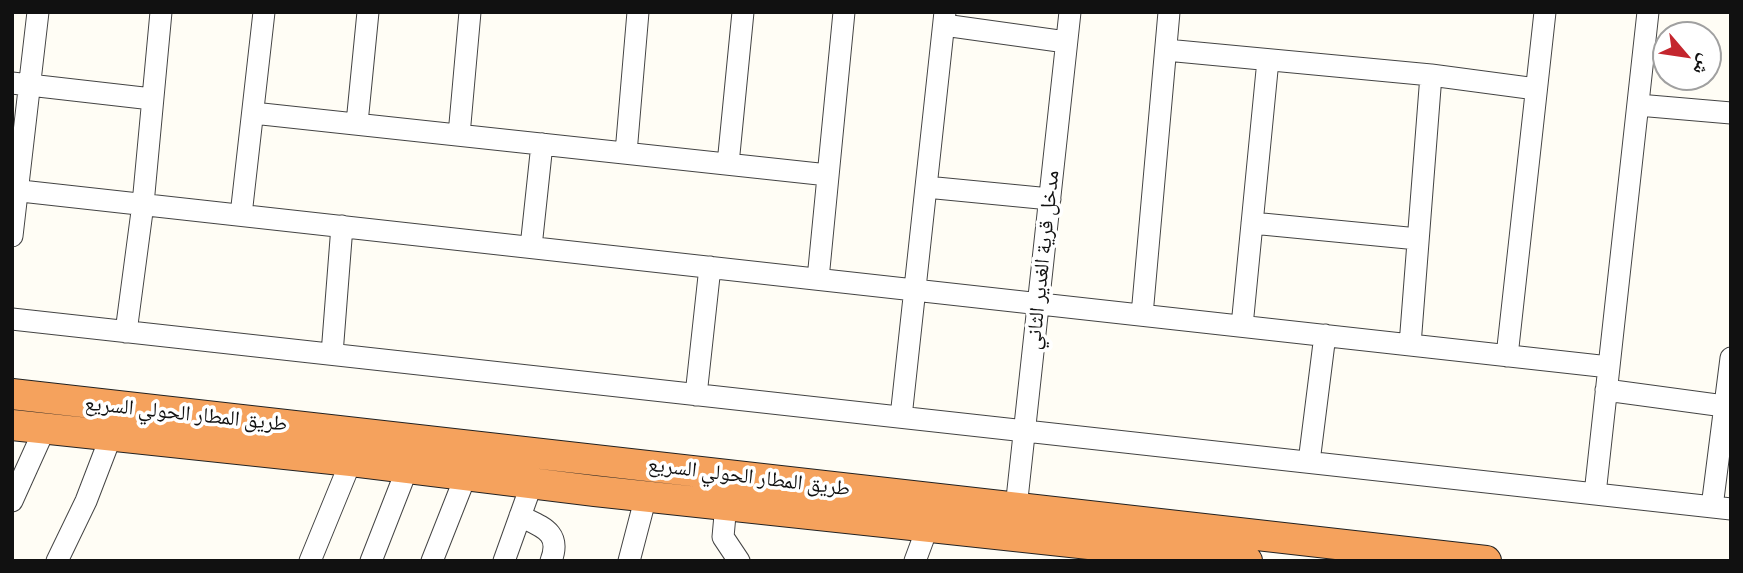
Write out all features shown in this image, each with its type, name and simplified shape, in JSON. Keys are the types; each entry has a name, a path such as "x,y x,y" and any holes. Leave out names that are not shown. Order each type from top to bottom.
{"highway":[{"name":"طريق المطار الحولي السريع","path":"12,394 1486,561"},
{"name":"طريق المطار الحولي السريع","path":"12,425 351,461 595,492 928,526 1163,556 1244,561"},
{"path":"595,492 602,476 600,460"},
{"path":"654,497 666,467"}],"street":[{"path":"12,236 21,84 38,12"},
{"path":"125,332 143,204 161,12"},
{"path":"241,215 264,12"},
{"path":"357,123 368,12"},
{"path":"459,135 470,12"},
{"path":"626,153 638,12"},
{"path":"728,164 743,12"},
{"path":"818,279 844,12"},
{"name":"مدخل قرية الغدير الثاني","path":"1016,508 1070,12"},
{"path":"1142,315 1169,12"},
{"path":"1507,356 1545,12"},
{"path":"1595,494 1648,12"},
{"path":"901,417 944,19 1066,42"},
{"path":"1166,50 1431,75 1536,89"},
{"path":"1242,326 1268,60"},
{"path":"1410,345 1431,75"},
{"path":"21,84 152,99"},
{"path":"1638,106 1731,113"},
{"path":"253,113 828,175"},
{"path":"531,247 541,144"},
{"path":"926,187 1050,199"},
{"path":"15,190 1609,367"},
{"path":"1252,223 1418,239"},
{"path":"332,355 342,226"},
{"path":"696,395 710,267"},
{"path":"12,319 1721,508 1731,358"},
{"path":"1309,462 1325,335"},
{"path":"1606,390 1727,392"},
{"path":"12,501 45,428"},
{"path":"57,561 86,501 111,436"},
{"path":"310,561 351,461"},
{"path":"371,561 407,469"},
{"path":"432,561 466,475"},
{"path":"504,561 532,482"},
{"path":"629,561 654,497"},
{"path":"726,504 723,537 739,561"},
{"path":"520,516 548,531 554,540 555,551 551,561"},
{"path":"915,561 928,526"}]}
